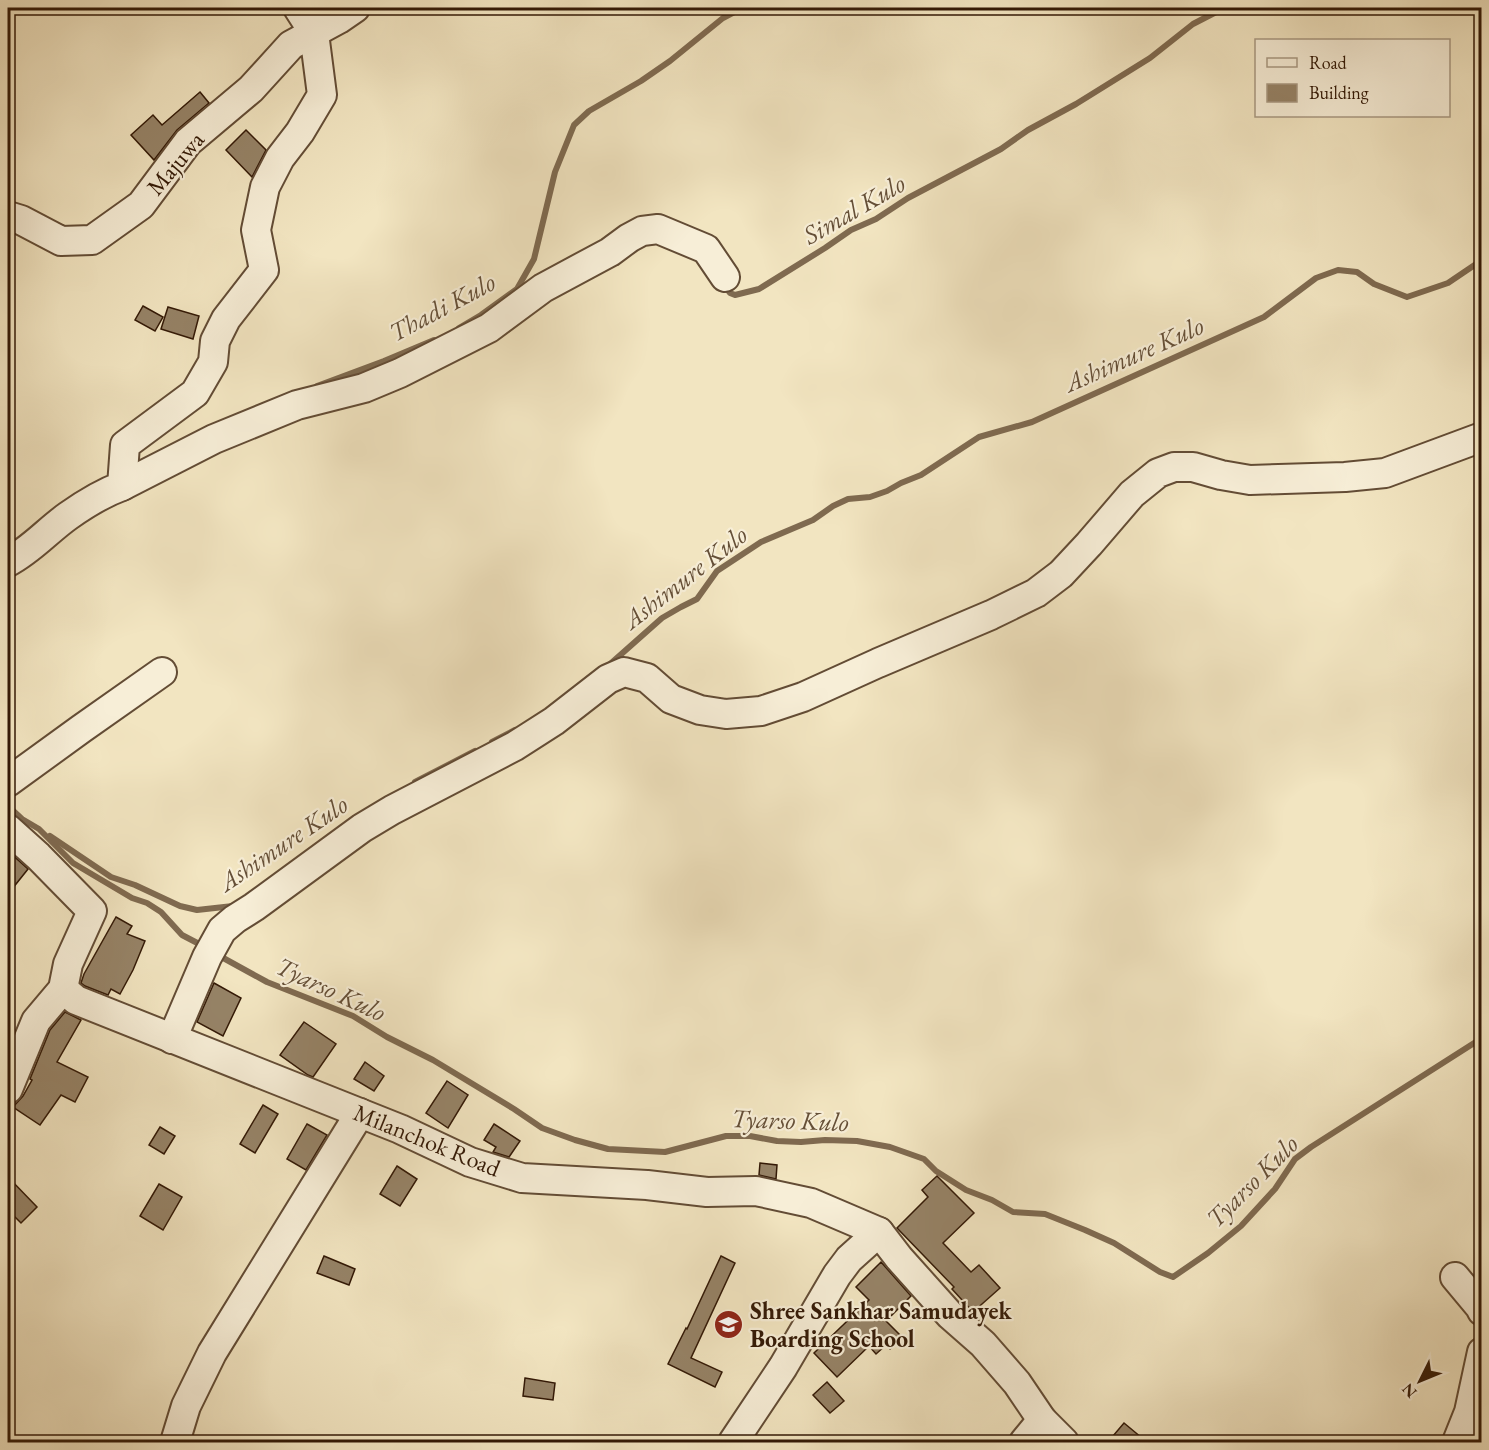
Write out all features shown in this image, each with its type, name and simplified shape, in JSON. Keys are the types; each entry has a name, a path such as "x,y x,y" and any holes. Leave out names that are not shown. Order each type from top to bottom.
{"street":[{"path":"123,482 125,445 195,393 213,362 215,340 226,319 264,270 256,230 265,187 280,158 300,132 322,94 314,33 298,8"},
{"name":"Majuwa","path":"8,216 21,220 61,241 92,240 141,204 188,142 251,90 291,45 355,8"},
{"path":"8,562 22,555 67,516 123,482 214,439 297,405 364,388 400,373 489,328 543,288 610,252 642,231 658,229 693,244 725,277"},
{"path":"172,1039 207,957 222,930 235,918 254,907 362,828 515,746 554,721 608,679 624,672 647,678 671,699 700,710 726,714 761,711 802,697 991,615 1036,592 1061,574 1132,494 1158,473 1174,467 1193,467 1250,480 1345,477 1385,473 1482,437"},
{"path":"8,782 162,672"},
{"path":"8,829 92,911 68,964 63,989 36,1021 8,1089"},
{"name":"Milanchok Road","path":"63,989 76,1000 400,1129 470,1162 522,1178 647,1185 707,1192 756,1191 811,1203 879,1232"},
{"path":"175,1443 186,1406 212,1353 360,1113"},
{"path":"733,1443 783,1367 837,1275 849,1259 879,1232 950,1315 983,1344 1017,1383 1042,1420 1064,1443"},
{"path":"1455,1277 1482,1311"},
{"path":"1457,1443 1470,1412 1482,1352"},
{"path":"1024,1443 1042,1420"}],"building":[{"path":"200,92 209,103 177,130 154,160 131,135 153,115 162,125"},
{"path":"246,130 266,150 252,177 226,150"},
{"path":"143,306 163,317 155,331 135,320"},
{"path":"168,307 199,316 193,339 161,329"},
{"path":"8,851 28,869 8,894"},
{"path":"116,917 132,926 127,934 145,941 120,994 111,989 108,995 81,983"},
{"path":"214,983 241,998 223,1036 197,1022"},
{"path":"65,1012 81,1020 57,1062 88,1077 75,1102 61,1095 40,1125 13,1107 23,1096 32,1080 30,1079 50,1030"},
{"path":"304,1022 336,1044 313,1077 280,1055"},
{"path":"365,1062 384,1076 374,1091 354,1079"},
{"path":"447,1081 468,1095 448,1128 426,1113"},
{"path":"263,1105 278,1114 255,1153 240,1144"},
{"path":"307,1124 327,1135 306,1170 287,1159"},
{"path":"494,1124 520,1141 509,1157 493,1152 496,1147 484,1140"},
{"path":"160,1127 175,1136 164,1154 149,1145"},
{"path":"760,1163 777,1165 776,1179 759,1175"},
{"path":"397,1166 417,1179 400,1206 380,1194"},
{"path":"937,1176 974,1213 943,1243 971,1272 979,1265 1000,1288 973,1312 952,1289 954,1287 897,1228 928,1197 922,1190"},
{"path":"8,1177 37,1207 21,1223 8,1210"},
{"path":"159,1184 182,1197 163,1230 140,1216"},
{"path":"324,1256 355,1269 349,1285 317,1273"},
{"path":"721,1256 735,1263 691,1358 722,1372 715,1387 668,1364"},
{"path":"881,1262 911,1296 886,1321 902,1337 890,1349 886,1345 876,1354 869,1346 837,1377 814,1353 869,1300 856,1287"},
{"path":"525,1378 555,1383 553,1400 523,1396"},
{"path":"827,1382 844,1401 830,1413 813,1395"},
{"path":"1124,1423 1148,1443 1107,1443"}],"waterway":[{"name":"Thadi Kulo","path":"459,328 517,289 534,259 555,172 574,125 589,111 641,81 670,61 723,18 742,8"},
{"name":"Simal Kulo","path":"723,284 730,293 735,295 759,289 851,230 876,219 908,198 1001,149 1028,130 1076,104 1150,58 1193,24 1224,8"},
{"name":"Ashimure Kulo","path":"609,665 662,618 697,599 717,571 761,542 813,520 848,499 870,497 921,475 979,437 1032,422 1264,317 1316,278 1338,270 1357,272 1374,284 1407,297 1448,283 1482,260"},
{"name":"Thadi Kulo","path":"317,386 434,340"},
{"name":"Ashimure Kulo","path":"492,742 515,730"},
{"name":"Ashimure Kulo","path":"415,782 475,751"},
{"name":"Tyarso Kulo","path":"8,806 22,819 39,829 73,863 132,898 147,903 161,912 182,935 205,947"},
{"name":"Ashimure Kulo","path":"50,836 111,877 135,885 180,906 197,910 233,906"},
{"name":"Tyarso Kulo","path":"216,954 267,982 353,1016 387,1037 433,1060 542,1128 575,1140 608,1149 665,1152 726,1136 750,1136 777,1141 801,1142 857,1141 890,1147 924,1159 936,1171 966,1190 992,1200 1013,1212 1045,1214 1085,1230 1114,1243 1160,1272 1173,1277 1241,1226 1275,1189 1295,1159 1482,1038"}],"place":[{"name":"Shree Sankhar Samudayek Boarding School","path":"729,1324"}]}
